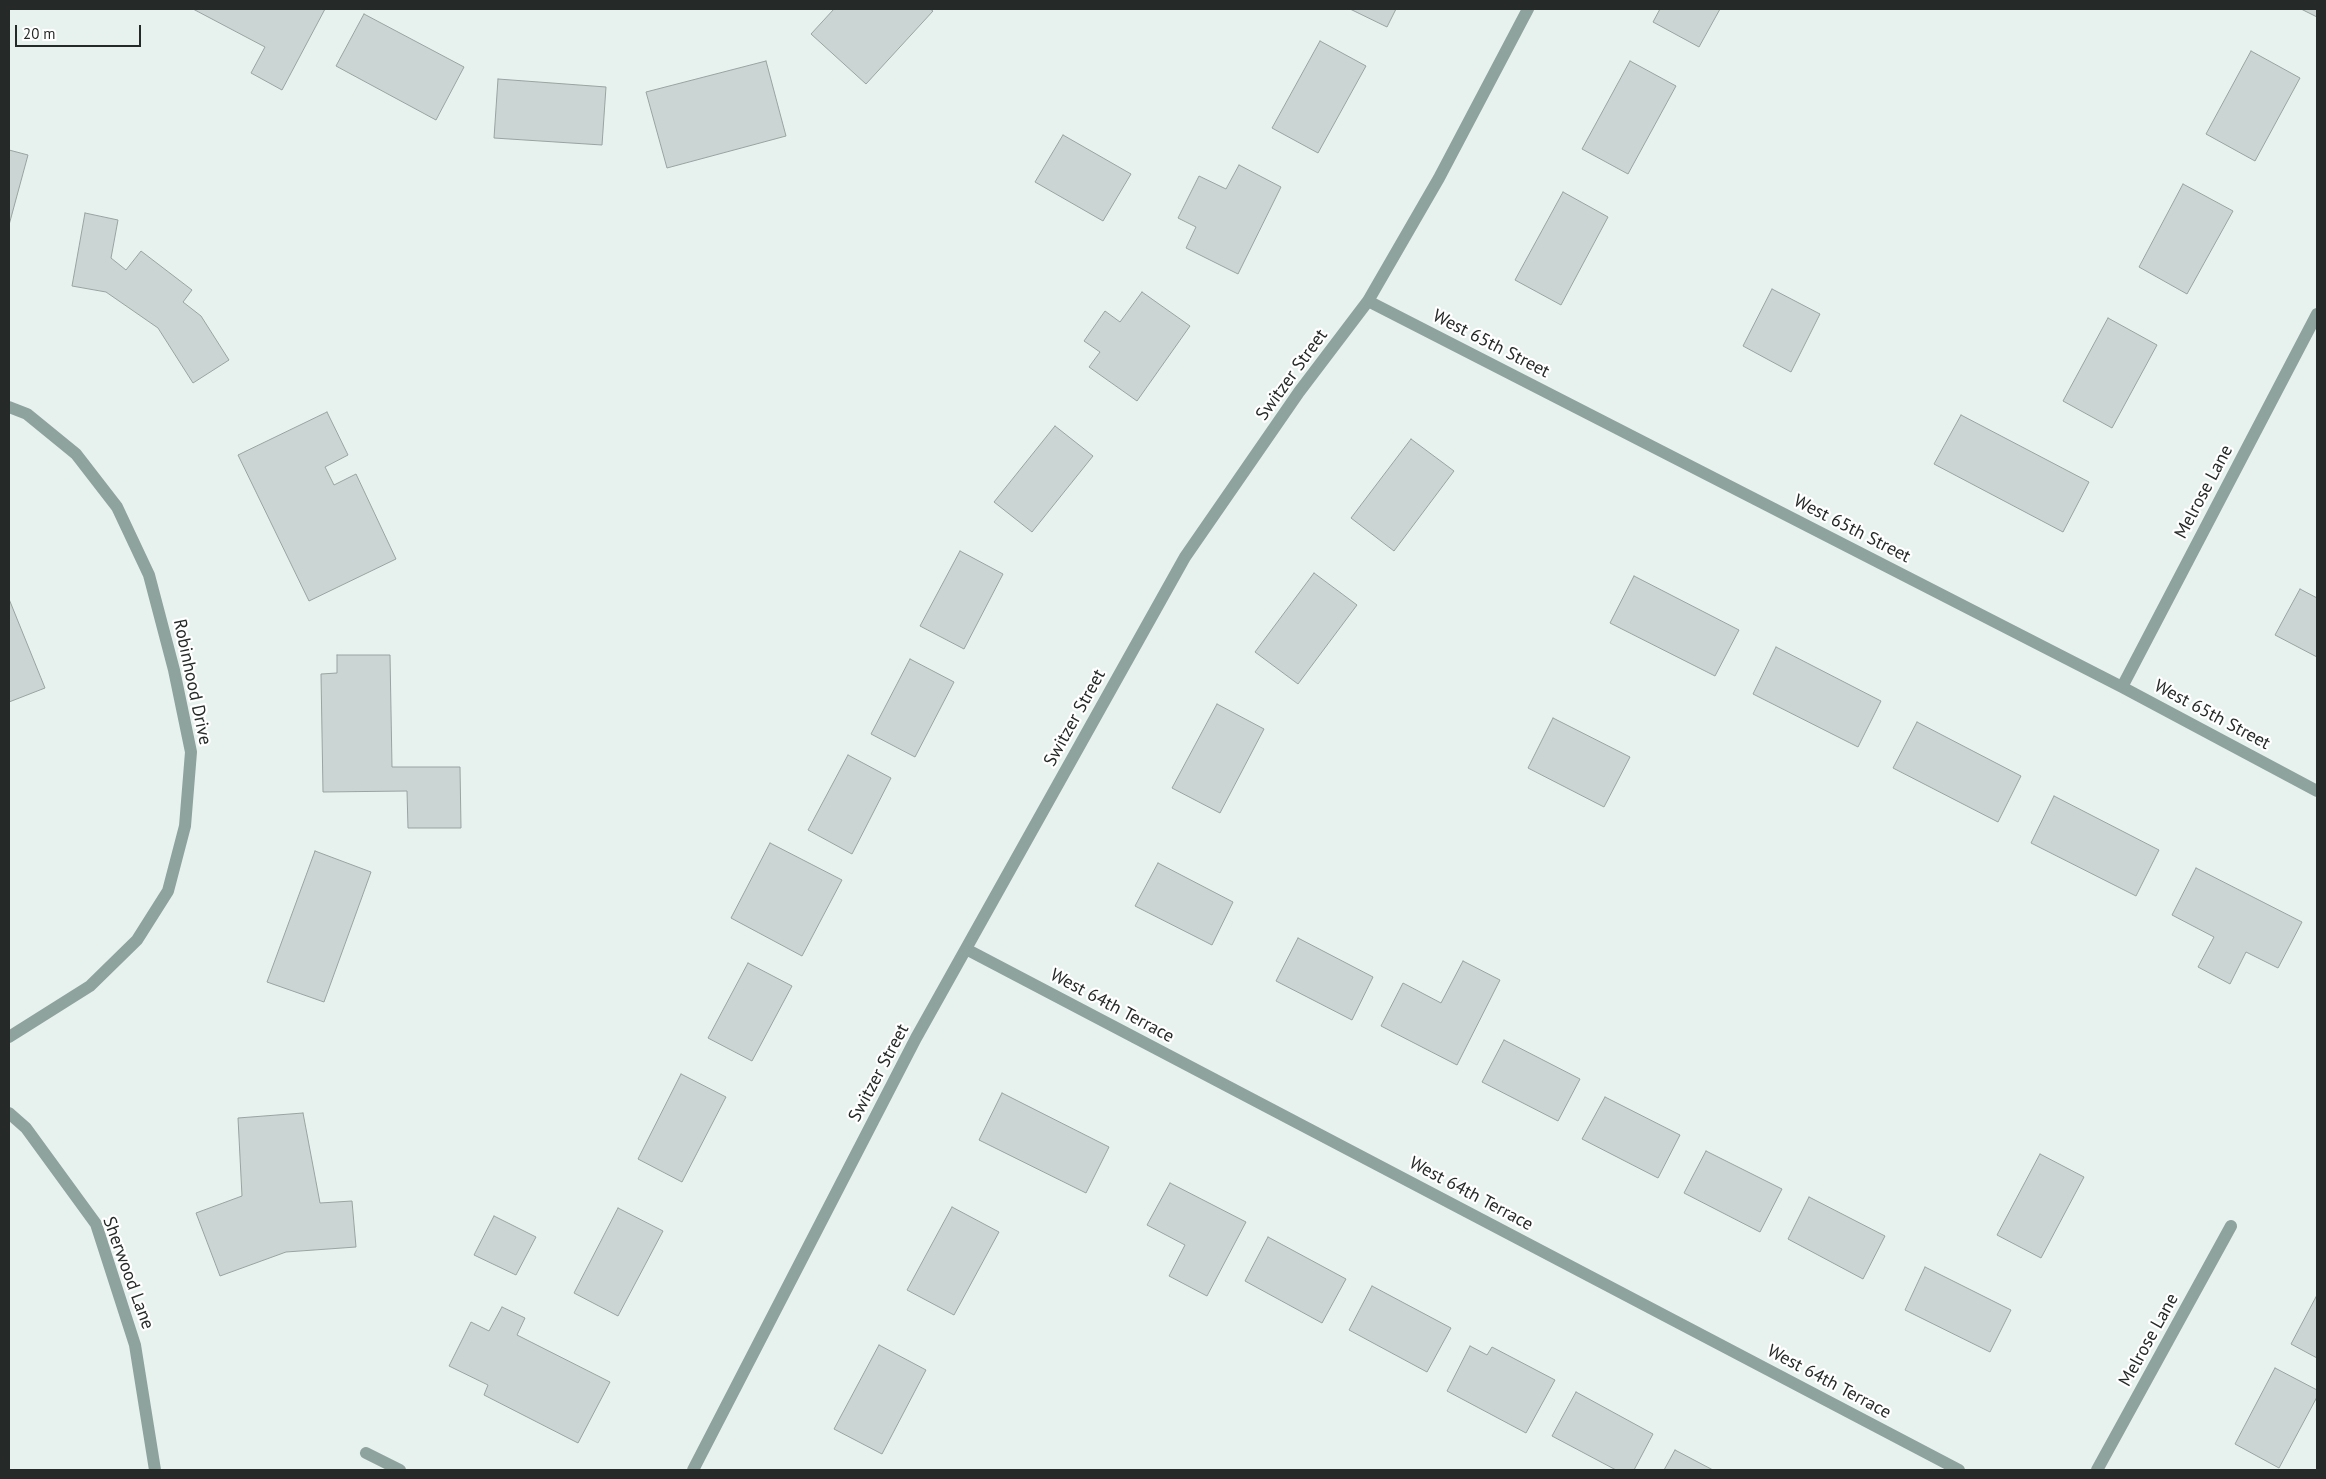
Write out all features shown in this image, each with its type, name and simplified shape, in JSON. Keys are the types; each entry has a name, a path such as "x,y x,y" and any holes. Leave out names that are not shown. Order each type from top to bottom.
{"street":[{"name":"Switzer Street","path":"693,1470 912,1047 1185,557 1299,392 1368,301 1439,178 1528,9"},
{"name":"West 65th Street","path":"1368,301 2122,687 2317,791"},
{"name":"Melrose Lane","path":"2122,687 2317,314"},
{"name":"Robinhood Drive","path":"9,407 28,414 76,454 117,507 149,575 174,670 191,752 185,826 168,891 137,940 90,986 9,1037"},
{"name":"West 64th Terrace","path":"966,949 1959,1470"},
{"name":"Sherwood Lane","path":"9,1113 26,1128 96,1224 135,1345 155,1470"},
{"name":"Melrose Lane","path":"2097,1470 2231,1226"},
{"path":"366,1453 400,1470"}],"building":[{"path":"193,9 325,9 282,90 251,73 265,47"},
{"path":"834,9 930,9 933,11 866,84 811,34"},
{"path":"1350,9 1396,9 1387,27"},
{"path":"1660,9 1720,9 1699,47 1653,22"},
{"path":"2301,9 2317,9 2317,17"},
{"path":"364,14 464,67 436,120 336,66"},
{"path":"1320,41 1366,66 1318,153 1272,128"},
{"path":"2251,51 2300,78 2255,161 2206,134"},
{"path":"766,61 786,136 667,168 646,92"},
{"path":"1630,61 1676,86 1628,174 1582,149"},
{"path":"498,79 606,87 602,145 494,138"},
{"path":"1063,135 1131,174 1103,221 1035,182"},
{"path":"9,150 28,155 9,225"},
{"path":"1239,165 1281,187 1238,274 1186,248 1196,227 1178,218 1199,176 1226,189"},
{"path":"2183,184 2233,211 2187,294 2139,267"},
{"path":"1563,192 1608,217 1561,305 1515,280"},
{"path":"85,213 118,220 111,258 126,270 141,251 192,290 183,302 201,316 229,360 193,383 158,328 106,292 72,286"},
{"path":"1772,289 1820,314 1791,372 1743,346"},
{"path":"1142,292 1190,326 1137,401 1089,367 1100,352 1084,341 1105,311 1120,322"},
{"path":"2108,318 2157,345 2112,428 2063,401"},
{"path":"327,412 348,455 325,467 334,485 356,474 396,559 309,601 238,455"},
{"path":"1961,415 2089,482 2063,532 1934,464"},
{"path":"1055,426 1093,456 1032,532 994,502"},
{"path":"1411,439 1454,471 1394,551 1351,518"},
{"path":"960,551 1003,574 964,649 920,626"},
{"path":"1314,573 1357,605 1298,684 1255,652"},
{"path":"1634,576 1739,630 1715,676 1610,623"},
{"path":"2300,589 2317,598 2317,657 2275,635"},
{"path":"9,599 45,688 9,702"},
{"path":"1776,647 1881,701 1858,747 1753,694"},
{"path":"337,655 390,655 392,767 460,767 461,828 408,828 407,791 323,792 321,674 337,673"},
{"path":"910,659 954,682 915,757 871,734"},
{"path":"1217,704 1264,729 1220,813 1172,788"},
{"path":"1553,718 1630,757 1604,807 1528,768"},
{"path":"1917,722 2021,776 1998,822 1893,768"},
{"path":"848,755 891,778 852,854 808,830"},
{"path":"2054,796 2159,850 2136,896 2031,843"},
{"path":"770,843 842,880 802,956 731,918"},
{"path":"315,851 371,872 324,1002 267,982"},
{"path":"1158,863 1233,902 1212,945 1135,906"},
{"path":"2196,868 2302,922 2278,968 2246,952 2230,984 2198,967 2214,937 2172,915"},
{"path":"1298,938 1373,977 1352,1020 1276,981"},
{"path":"1463,961 1500,980 1457,1065 1381,1026 1403,983 1441,1003"},
{"path":"748,963 792,986 752,1061 708,1038"},
{"path":"1504,1040 1580,1079 1558,1121 1482,1082"},
{"path":"681,1074 726,1097 682,1182 638,1159"},
{"path":"1002,1093 1109,1147 1086,1193 979,1140"},
{"path":"1605,1097 1680,1135 1658,1178 1582,1139"},
{"path":"303,1113 320,1203 352,1201 356,1247 286,1252 220,1276 196,1213 242,1196 238,1118"},
{"path":"1706,1151 1782,1189 1760,1232 1684,1193"},
{"path":"2040,1154 2084,1177 2041,1258 1997,1235"},
{"path":"1170,1183 1246,1222 1207,1296 1169,1276 1185,1245 1147,1225"},
{"path":"1809,1197 1885,1236 1863,1279 1788,1239"},
{"path":"952,1207 999,1232 954,1315 907,1290"},
{"path":"618,1208 663,1231 618,1316 574,1293"},
{"path":"494,1216 536,1237 516,1275 474,1255"},
{"path":"1268,1237 1346,1279 1322,1323 1245,1281"},
{"path":"1925,1267 2011,1310 1990,1352 1905,1310"},
{"path":"1372,1286 1451,1328 1427,1372 1349,1330"},
{"path":"2317,1295 2317,1358 2291,1344"},
{"path":"502,1307 525,1318 517,1335 610,1382 578,1443 484,1395 488,1385 449,1366 471,1322 489,1331"},
{"path":"879,1345 926,1370 882,1454 834,1429"},
{"path":"1470,1346 1487,1355 1492,1347 1555,1380 1526,1433 1447,1391"},
{"path":"2275,1368 2317,1390 2317,1397 2279,1468 2235,1444"},
{"path":"1576,1392 1653,1434 1634,1470 1616,1470 1552,1436"},
{"path":"1675,1450 1713,1470 1664,1470"}]}
